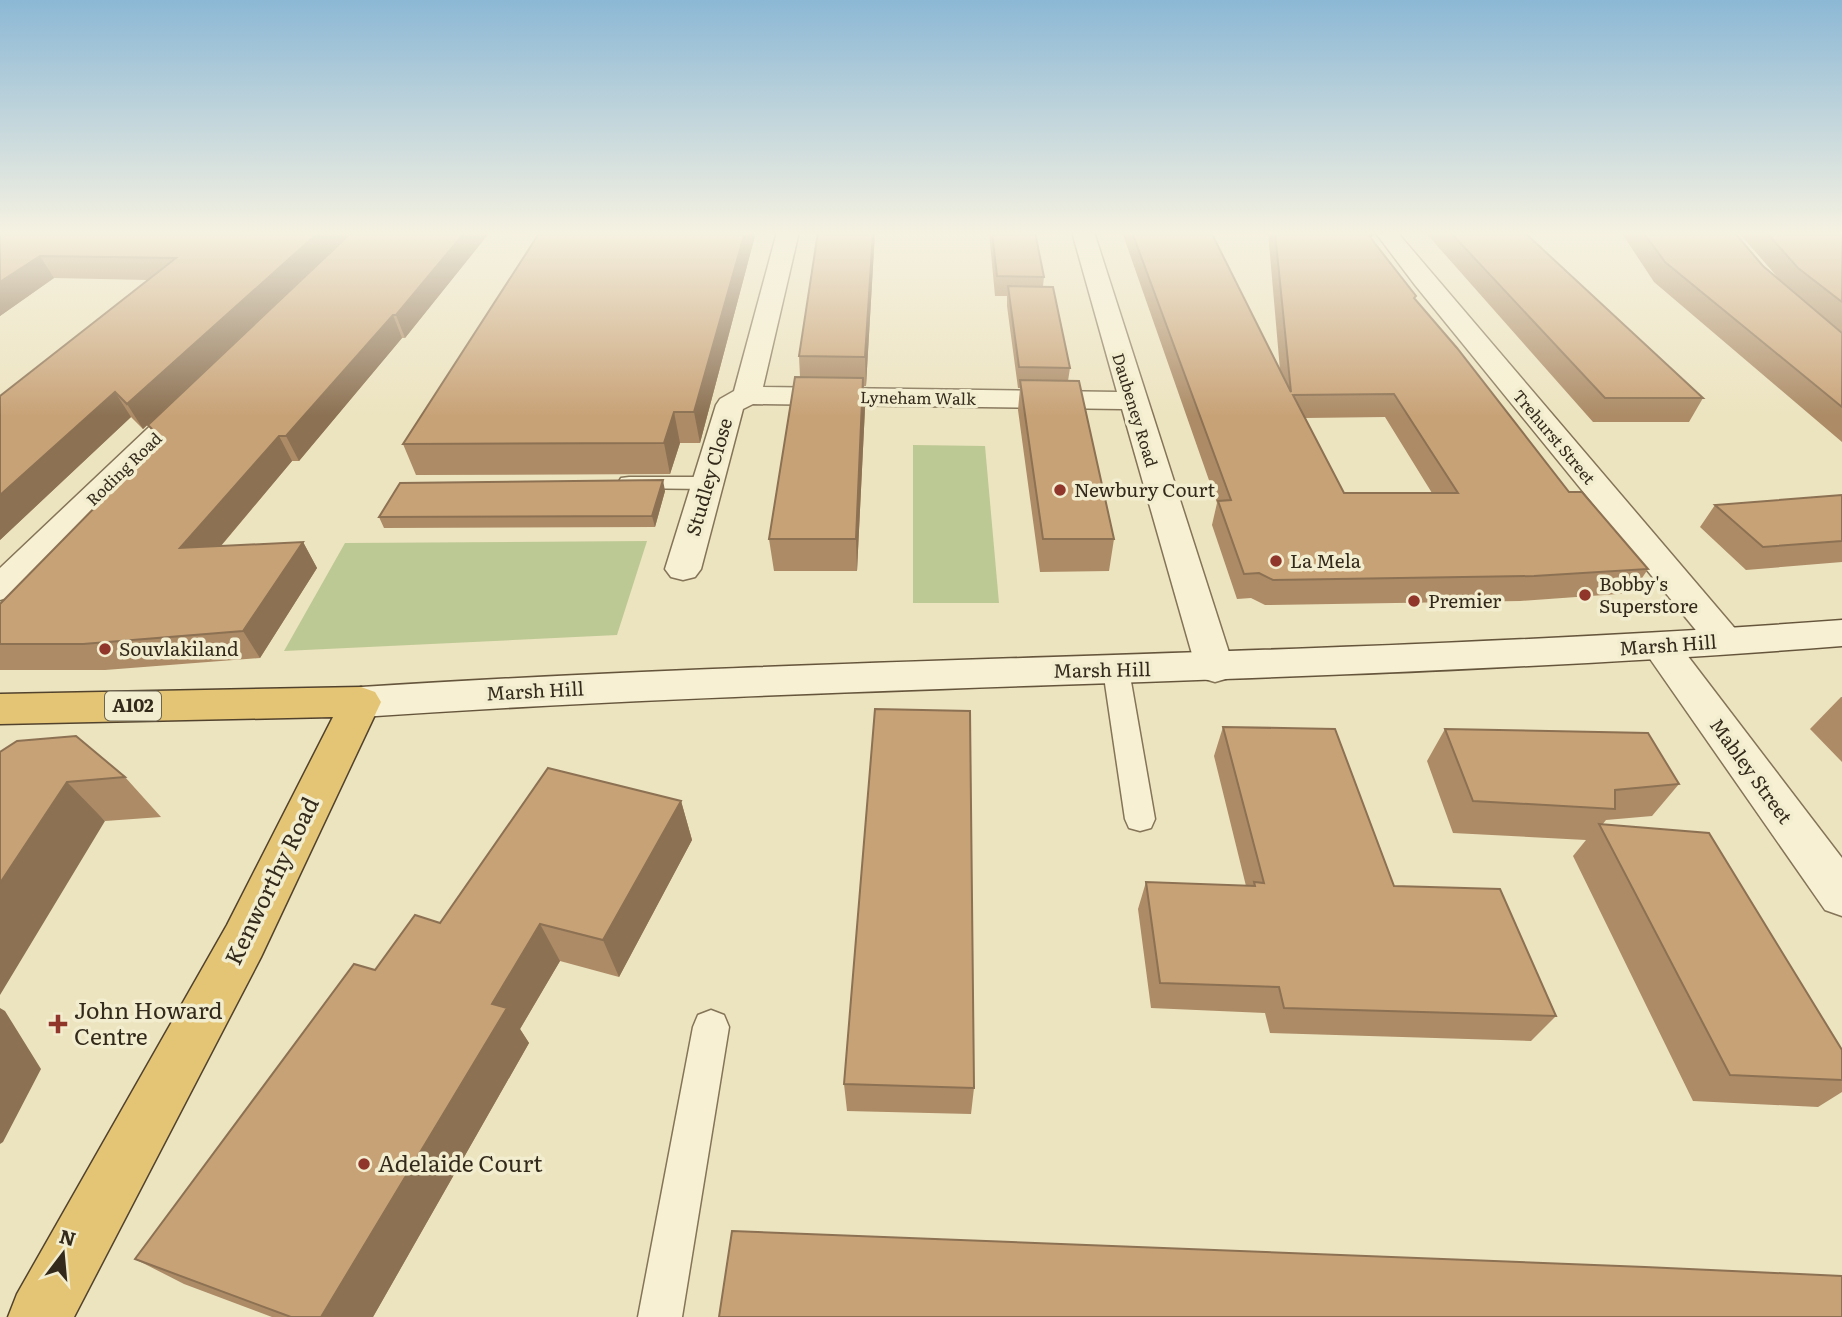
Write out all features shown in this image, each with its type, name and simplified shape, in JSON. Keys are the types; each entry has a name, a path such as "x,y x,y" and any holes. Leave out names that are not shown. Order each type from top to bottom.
{"highway":[{"name":"A102","path":"0,709 361,702"},
{"name":"Kenworthy Road","path":"40,1317 244,941 361,702"}],"street":[{"path":"747,395 773,293"},
{"name":"Daubeney Road","path":"1101,293 1215,668"},
{"name":"Trehurst Street","path":"1434,293 1725,641"},
{"name":"Roding Road","path":"0,588 216,379"},
{"name":"Lyneham Walk","path":"747,395 1132,401"},
{"name":"Studley Close","path":"683,569 730,405 747,395"},
{"name":"Marsh Hill","path":"361,702 554,690 1215,668 1661,647 1842,633"},
{"name":"Mabley Street","path":"1661,647 1842,895"}],"lane":[{"path":"612,484 708,483"},
{"path":"1115,670 1140,819"},
{"path":"660,1317 711,1027"}],"green space":[{"path":"913,445 985,446 999,603 913,603"},
{"path":"647,541 617,635 284,651 345,543"}],"building":[{"path":"131,293 250,293 127,404 115,392 0,495 0,396"},
{"path":"287,293 414,293 286,436 279,436 180,548 303,542 243,631 83,644 0,644 0,604 162,439 148,425"},
{"path":"500,293 728,293 694,412 674,412 664,443 403,444"},
{"path":"809,293 869,293 865,357 799,356"},
{"path":"1009,293 1054,293 1070,368 1019,367"},
{"path":"1155,293 1242,293 1291,392 1281,293 1414,293 1414,298 1457,348 1569,492 1582,492 1648,569 1534,576 1273,580 1259,573 1244,574 1218,501 1231,500","holes":["1394,394 1458,493 1344,493 1293,395"]},
{"path":"1507,293 1590,293 1703,398 1605,398"},
{"path":"1703,293 1795,293 1842,333 1842,407"},
{"path":"1831,293 1842,293 1842,302"},
{"path":"795,377 863,378 856,539 769,539"},
{"name":"Newbury Court","path":"1020,380 1079,381 1114,539 1043,539"},
{"path":"663,480 652,516 379,517 400,483"},
{"path":"1842,495 1842,541 1763,547 1715,505"},
{"path":"875,709 970,711 974,1088 844,1084"},
{"path":"1223,727 1335,729 1394,886 1500,889 1556,1016 1284,1008 1279,987 1160,983 1146,882 1255,886 1254,882 1264,883"},
{"path":"1445,729 1648,733 1679,784 1615,790 1615,809 1473,801"},
{"path":"76,736 125,777 67,782 0,883 0,752 17,741"},
{"name":"Adelaide Court","path":"548,768 681,801 603,940 540,924 492,1004 507,1008 321,1317 291,1317 135,1259 354,964 375,970 415,915 440,923"},
{"path":"1599,824 1709,833 1842,1050 1842,1080 1730,1075"},
{"path":"732,1231 1842,1276 1842,1317 719,1317"}],"place":[{"name":"Newbury Court","path":"1060,490"},
{"name":"La Mela","path":"1276,561"},
{"name":"Bobby's Superstore","path":"1585,595"},
{"name":"Premier","path":"1414,601"},
{"name":"Souvlakiland","path":"105,649"},
{"name":"John Howard Centre","path":"58,1024"},
{"name":"Adelaide Court","path":"364,1164"}]}
